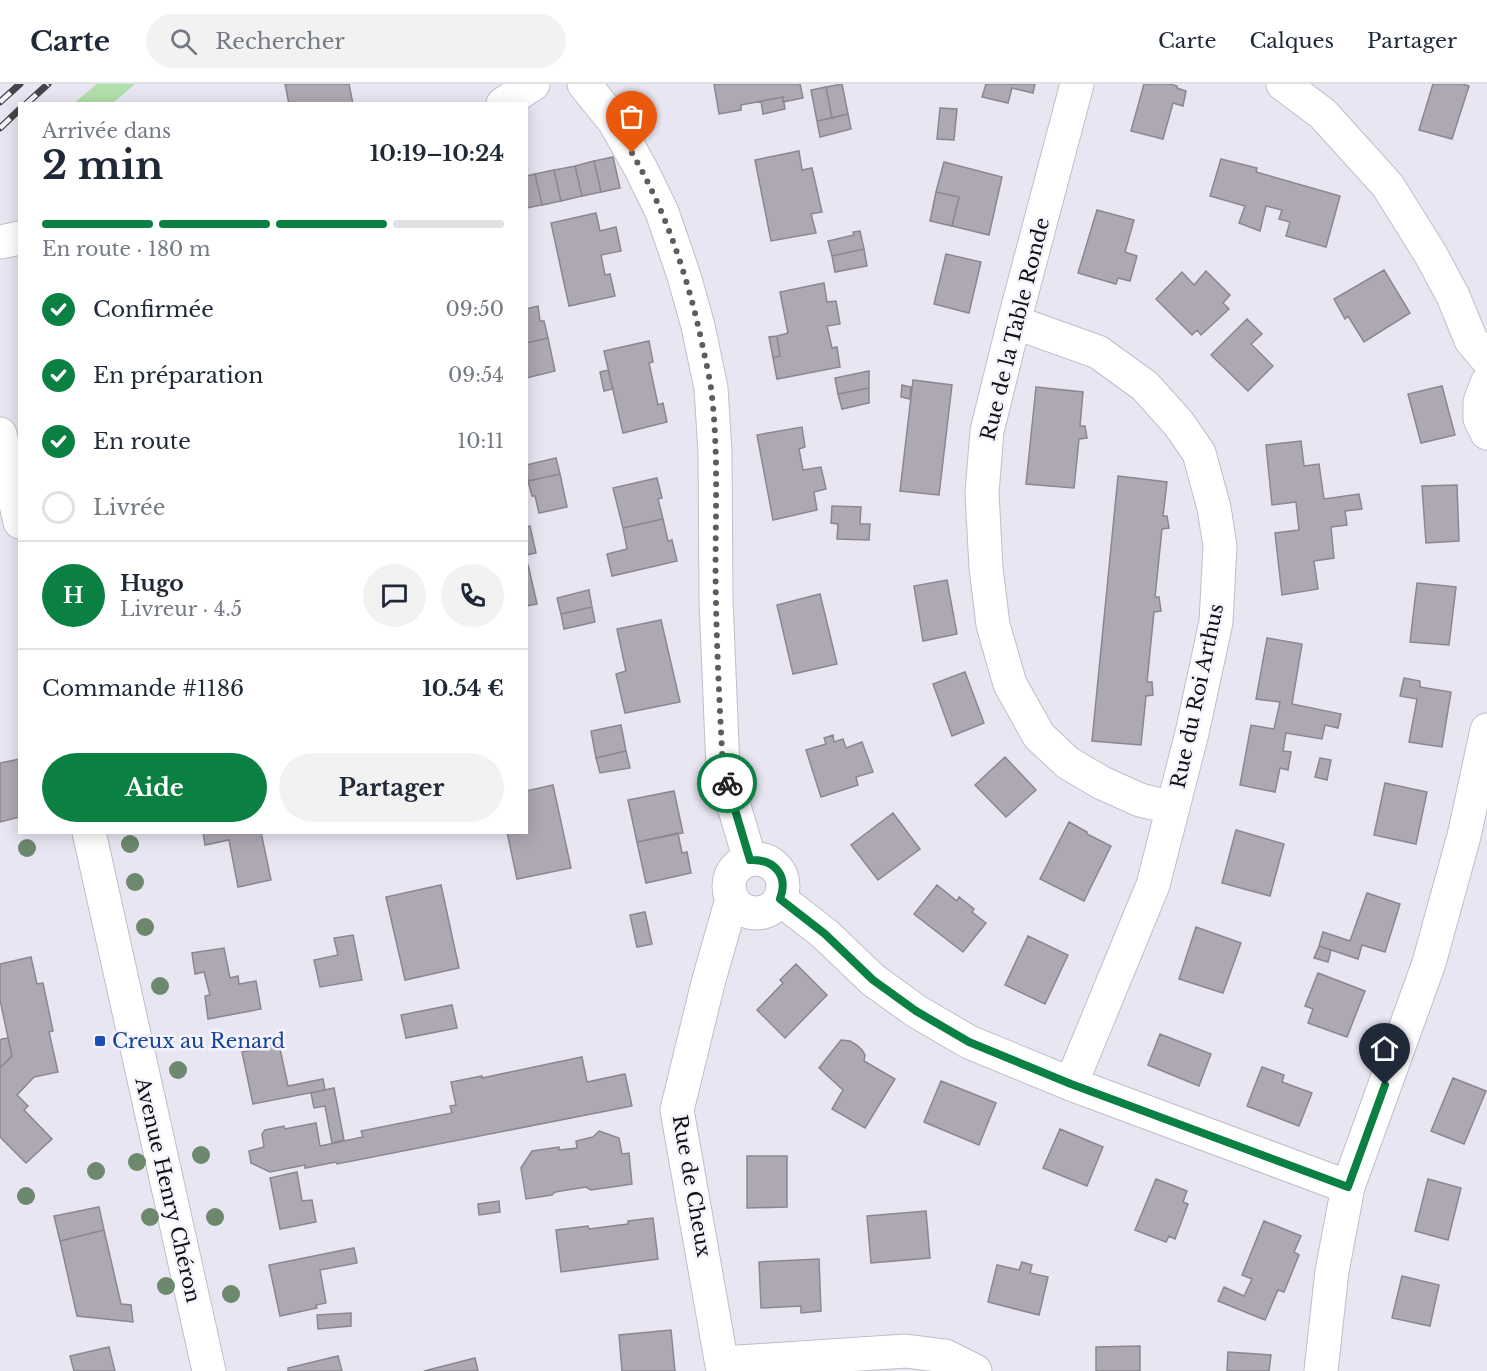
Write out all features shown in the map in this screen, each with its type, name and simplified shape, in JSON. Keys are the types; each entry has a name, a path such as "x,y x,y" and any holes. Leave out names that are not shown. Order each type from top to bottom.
{"street":[{"path":"506,102 532,84"},
{"path":"584,84 614,122 641,169 665,223 684,276 698,326 711,388 715,452 716,600 723,769 750,860"},
{"name":"Rue de la Table Ronde","path":"1077,84 987,431 982,494 986,568 993,625 1010,684 1039,736 1068,763 1102,783 1140,800 1173,807"},
{"path":"1283,84 1323,114 1388,186 1431,255 1453,296 1471,340 1487,359"},
{"path":"0,242 18,238"},
{"name":"Rue du Roi Arthus","path":"1014,322 1098,352 1145,386 1179,424 1198,453 1214,508 1221,546 1216,622 1192,733 1153,885 1071,1084"},
{"path":"1487,383 1480,402 1480,419 1487,433"},
{"path":"0,434 18,513"},
{"path":"1321,1371 1332,1271 1348,1187 1429,963 1464,836 1487,730"},
{"name":"Avenue Henry Chéron","path":"89,834 209,1371"},
{"path":"750,860 768,862 776,868 782,881 783,890 780,899 769,910 751,913 738,906 729,893 732,874 741,864 750,860"},
{"name":"Rue de Cheux","path":"723,1367 677,1110 708,983 732,899"},
{"path":"780,899 825,934 873,980 916,1011 969,1042 1071,1084 1348,1187"},
{"path":"723,1367 906,1351 945,1356 975,1371"}],"green space":[{"path":"97,84 135,84 114,102 75,102"}],"building":[{"path":"285,84 349,84 353,102 289,102"},
{"path":"714,84 800,84 803,98 783,102 783,97 741,105 741,110 719,114"},
{"path":"842,84 848,114 832,118 826,87"},
{"path":"986,84 1035,84 1033,93 1012,88 1008,103 982,97"},
{"path":"1144,84 1170,84 1186,91 1183,106 1173,103 1163,139 1131,131"},
{"path":"1433,84 1469,86 1452,139 1419,130"},
{"path":"826,87 832,118 817,121 811,90"},
{"path":"783,97 785,109 763,114 761,101"},
{"path":"940,108 957,109 954,140 937,139"},
{"path":"848,114 851,129 820,137 817,121"},
{"path":"799,151 802,170 812,168 822,212 811,214 816,233 771,241 755,160"},
{"path":"613,157 620,188 601,192 594,161"},
{"path":"1221,159 1257,168 1256,172 1340,196 1326,247 1286,236 1290,222 1279,219 1282,210 1266,206 1260,231 1239,223 1245,206 1210,196"},
{"path":"594,161 601,192 582,196 575,166"},
{"path":"944,162 1002,177 989,235 952,226 959,197 936,192"},
{"path":"575,166 582,196 561,201 554,170"},
{"path":"554,170 561,201 542,205 535,174"},
{"path":"535,174 542,205 528,208 528,176"},
{"path":"936,192 959,197 952,226 930,221"},
{"path":"1097,210 1134,220 1125,252 1137,256 1130,281 1118,278 1116,284 1078,273"},
{"path":"596,213 600,231 616,227 621,251 601,255 605,275 610,274 615,296 569,306 551,223"},
{"path":"860,231 864,249 832,256 828,241 854,235 853,232"},
{"path":"864,249 867,266 835,272 832,256"},
{"path":"946,254 981,262 969,313 934,304"},
{"path":"1384,270 1410,313 1364,342 1348,316 1345,319 1334,299"},
{"path":"1206,271 1230,295 1223,303 1229,309 1201,335 1197,330 1192,335 1156,299 1182,272 1194,285"},
{"path":"824,283 827,302 836,301 840,324 827,326 832,348 837,347 840,367 777,379 773,358 780,356 777,336 788,333 780,292"},
{"path":"538,306 540,321 544,321 548,338 528,343 528,308"},
{"path":"1247,319 1262,334 1251,344 1273,366 1248,391 1211,355"},
{"path":"777,336 780,356 773,358 769,337"},
{"path":"548,338 555,371 528,378 528,343"},
{"path":"649,341 653,362 649,363 658,405 663,403 667,422 623,433 604,351"},
{"path":"608,370 613,389 604,391 600,372"},
{"path":"869,371 869,388 838,394 835,378"},
{"path":"913,380 952,385 939,495 900,491"},
{"path":"902,385 911,387 910,399 901,397"},
{"path":"1442,386 1455,435 1421,443 1408,394"},
{"path":"1036,387 1083,392 1080,426 1085,426 1087,438 1079,439 1074,488 1026,484"},
{"path":"869,388 869,403 842,409 838,394"},
{"path":"802,427 805,447 799,449 803,470 821,467 826,489 814,492 817,510 773,520 757,435"},
{"path":"1301,441 1304,466 1319,464 1324,499 1359,494 1362,509 1345,511 1347,525 1331,527 1334,558 1314,561 1318,589 1282,595 1275,533 1299,530 1296,502 1272,505 1266,445"},
{"path":"556,458 560,474 528,481 528,465"},
{"path":"560,474 567,507 539,513 528,481"},
{"path":"1118,476 1167,482 1163,516 1167,516 1169,528 1162,529 1155,597 1159,597 1161,611 1154,612 1147,682 1152,682 1153,695 1146,696 1141,745 1092,741"},
{"path":"657,478 662,498 658,499 663,519 623,528 613,488"},
{"path":"1457,485 1459,541 1426,543 1422,486"},
{"path":"832,506 861,507 860,524 870,524 869,540 837,539 838,524 831,523"},
{"path":"663,519 668,541 672,540 677,561 612,576 607,554 627,549 623,528"},
{"path":"528,526 530,526 536,553 528,555"},
{"path":"528,565 537,604 528,606"},
{"path":"947,580 957,634 923,641 914,586"},
{"path":"1417,583 1456,587 1449,645 1410,642"},
{"path":"589,590 592,607 561,614 557,598"},
{"path":"820,594 837,664 793,674 777,605"},
{"path":"592,607 595,622 564,629 561,614"},
{"path":"661,620 680,702 625,713 616,674 626,671 617,629"},
{"path":"1267,638 1302,644 1292,704 1341,714 1338,728 1325,725 1322,739 1286,733 1283,751 1291,752 1288,770 1280,768 1275,792 1240,785 1251,725 1274,729 1280,702 1256,699"},
{"path":"965,672 984,723 952,736 933,684"},
{"path":"1404,678 1420,681 1420,687 1451,692 1442,747 1409,742 1417,699 1400,696"},
{"path":"621,725 626,751 596,758 591,731"},
{"path":"833,735 834,742 843,739 846,748 862,742 873,772 856,777 858,785 821,797 806,750 826,744 824,738"},
{"path":"626,751 630,768 600,773 596,758"},
{"path":"1005,757 1036,790 1006,817 975,785"},
{"path":"1320,758 1331,760 1327,780 1315,777"},
{"path":"18,759 18,818 0,822 0,763"},
{"path":"1385,783 1427,792 1416,844 1374,835"},
{"path":"553,785 571,868 517,879 507,834 528,834 528,791"},
{"path":"674,791 683,833 637,842 628,800"},
{"path":"893,813 920,849 878,880 851,845"},
{"path":"1069,822 1111,846 1084,901 1040,879"},
{"path":"1236,830 1284,844 1270,896 1222,883"},
{"path":"678,833 682,853 687,852 691,873 646,883 637,842"},
{"path":"203,834 261,834 271,880 238,887 229,840 205,845"},
{"path":"441,885 459,968 405,980 386,897"},
{"path":"937,885 957,901 959,897 986,923 963,952 914,914"},
{"path":"1367,893 1400,904 1385,952 1362,945 1358,959 1319,946 1323,932 1350,941"},
{"path":"645,912 652,944 637,947 630,915"},
{"path":"1196,927 1241,943 1223,993 1179,979"},
{"path":"353,935 362,980 320,987 314,960 338,955 334,938"},
{"path":"1028,936 1068,955 1045,1004 1005,985"},
{"path":"1319,946 1331,950 1328,962 1314,958"},
{"path":"224,948 230,978 238,976 239,984 256,981 261,1009 208,1019 205,996 210,995 204,972 195,974 192,953"},
{"path":"31,957 37,984 43,983 53,1031 49,1032 58,1072 34,1077 17,1095 28,1106 24,1110 52,1139 26,1163 0,1137 0,1068 12,1056 0,1000 0,964"},
{"path":"796,964 827,995 785,1038 757,1010 783,983 780,980"},
{"path":"1318,973 1365,991 1347,1037 1308,1023 1313,1009 1305,1006"},
{"path":"452,1005 457,1028 406,1038 401,1015"},
{"path":"1160,1034 1211,1054 1199,1086 1148,1065"},
{"path":"8,1038 12,1056 0,1068 0,1040"},
{"path":"841,1040 857,1045 865,1055 864,1061 895,1079 865,1128 832,1109 843,1090 819,1068"},
{"path":"279,1044 288,1086 323,1079 325,1090 253,1104 242,1052"},
{"path":"582,1057 587,1082 625,1074 632,1106 337,1164 336,1162 305,1168 305,1165 270,1172 251,1163 249,1151 264,1147 262,1134 265,1130 316,1123 320,1146 363,1137 361,1131 452,1113 450,1106 456,1105 451,1082 482,1076 482,1078"},
{"path":"1262,1067 1284,1075 1282,1082 1312,1093 1299,1126 1247,1106"},
{"path":"1453,1078 1486,1091 1464,1144 1431,1131"},
{"path":"941,1081 996,1103 979,1145 924,1122"},
{"path":"334,1088 344,1140 332,1143 325,1106 314,1108 311,1093"},
{"path":"1060,1129 1103,1147 1087,1186 1043,1168"},
{"path":"599,1131 619,1138 622,1154 629,1153 632,1184 591,1190 586,1187 526,1199 521,1168 532,1151 559,1147 559,1150 577,1148 576,1141 593,1137"},
{"path":"747,1156 787,1156 787,1207 747,1208"},
{"path":"297,1172 302,1201 312,1200 316,1222 280,1229 270,1178"},
{"path":"1156,1179 1187,1191 1183,1202 1188,1204 1175,1239 1169,1236 1166,1242 1135,1230"},
{"path":"1428,1179 1461,1188 1448,1240 1415,1231"},
{"path":"499,1201 500,1212 479,1215 478,1204"},
{"path":"99,1207 104,1230 60,1241 54,1216"},
{"path":"926,1211 930,1258 871,1263 867,1216"},
{"path":"653,1218 658,1259 561,1272 556,1230 588,1226 589,1229"},
{"path":"1264,1221 1301,1236 1294,1252 1299,1255 1284,1292 1278,1290 1265,1320 1218,1301 1224,1287 1244,1296 1252,1279 1242,1275"},
{"path":"104,1230 121,1304 131,1305 133,1322 77,1316 60,1241"},
{"path":"354,1248 357,1263 320,1270 326,1303 316,1305 317,1308 280,1316 269,1265"},
{"path":"819,1259 821,1311 801,1313 801,1306 761,1308 759,1262"},
{"path":"1022,1262 1032,1265 1030,1273 1048,1277 1039,1315 988,1302 997,1265 1019,1270"},
{"path":"1402,1276 1439,1285 1430,1326 1392,1318"},
{"path":"351,1313 351,1326 318,1329 317,1315"},
{"path":"671,1330 675,1371 622,1371 619,1335"},
{"path":"1140,1346 1140,1371 1096,1371 1096,1347"},
{"path":"109,1347 115,1371 74,1371 70,1356"},
{"path":"1228,1352 1271,1355 1269,1371 1227,1371"},
{"path":"338,1356 342,1371 288,1371 288,1368"},
{"path":"475,1358 478,1371 424,1371"}],"railway":[{"path":"0,102 20,84"},
{"path":"28,102 48,84"},
{"path":"0,128 18,111"}],"way so far":[{"path":"632,153 662,212 684,276 698,326 711,388 715,452 716,600 723,769 727,783"}],"place":[{"name":"Creux au Renard","path":"100,1041"}],"route":[{"path":"727,783 750,860 768,862 776,868 782,881 783,890 780,899 825,934 873,980 916,1011 969,1042 1071,1084 1348,1187 1385,1085"}]}
